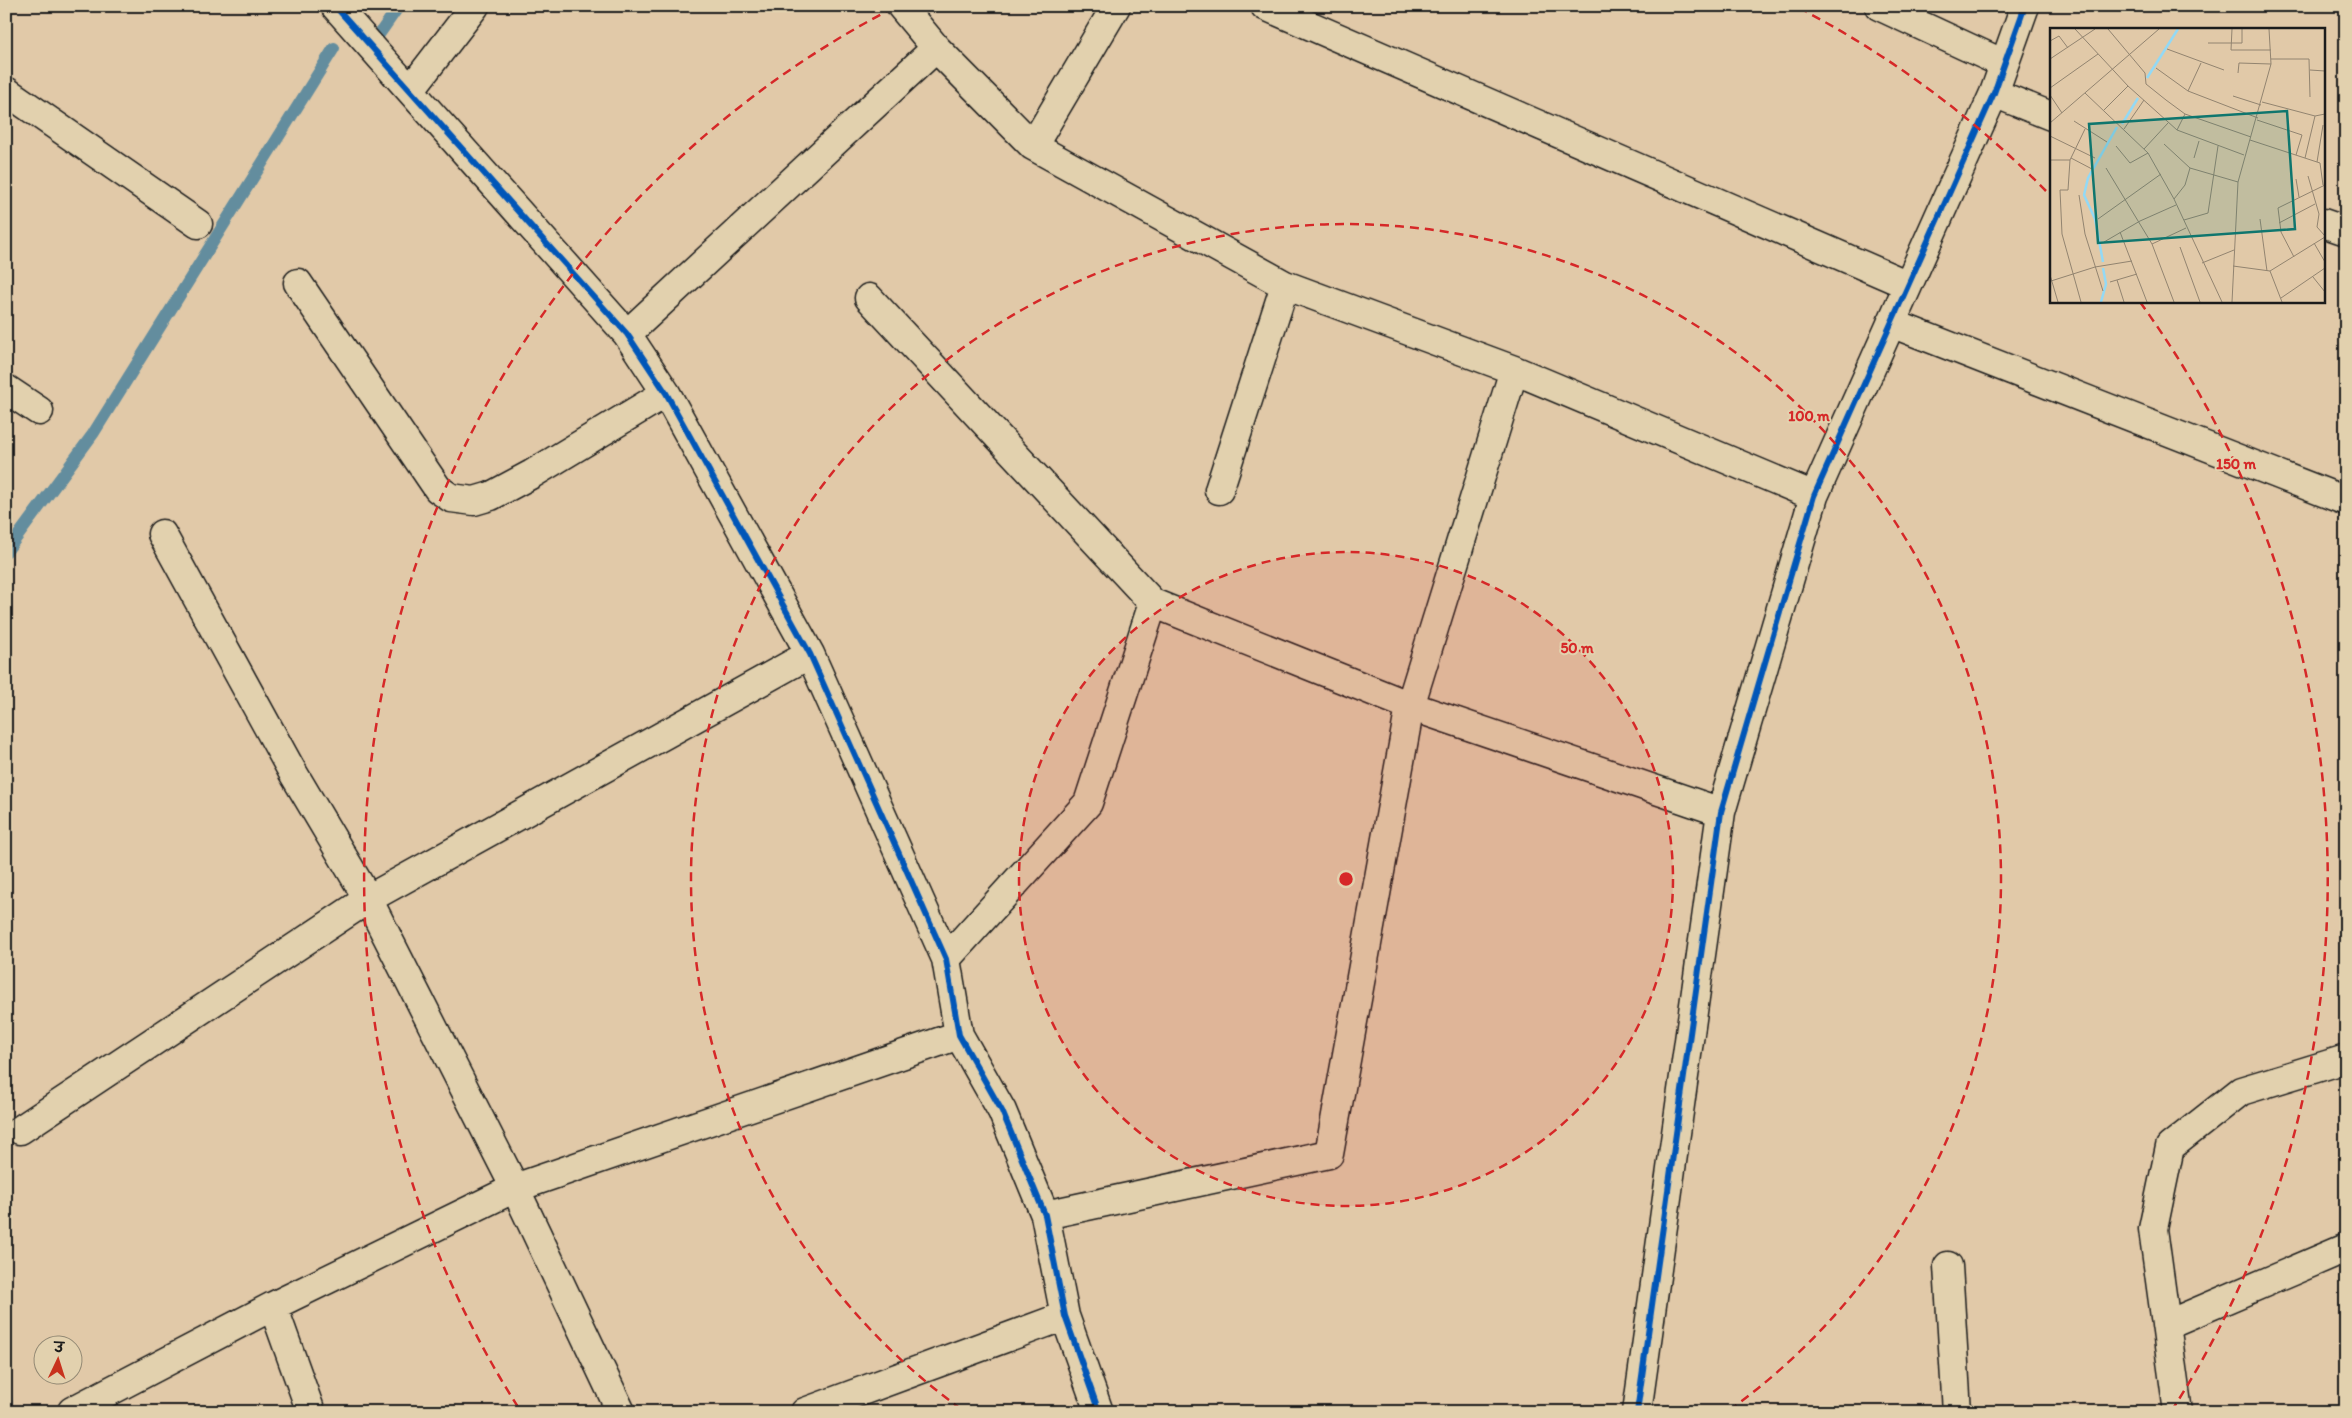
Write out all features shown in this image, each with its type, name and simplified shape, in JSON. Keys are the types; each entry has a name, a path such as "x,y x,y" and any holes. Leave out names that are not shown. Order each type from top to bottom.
{"street":[{"path":"335,6 411,89 627,334 666,394 810,654 946,959 958,1035 1002,1111 1046,1215 1065,1316 1099,1412"},
{"path":"411,89 475,6"},
{"path":"901,6 936,48 1033,146 1284,285 1514,370 1814,496"},
{"path":"1033,146 1116,6"},
{"path":"1265,6 1908,285"},
{"path":"1879,6 2004,64"},
{"path":"1637,1412 1721,812 1814,496 1994,94 2025,6"},
{"path":"627,334 936,48"},
{"path":"6,91 198,224"},
{"path":"1994,94 2050,116"},
{"path":"2324,223 2346,231"},
{"path":"298,282 438,490 452,498 474,501 491,496 532,474 666,394"},
{"path":"1219,490 1284,285"},
{"path":"869,298 1153,603 1410,706 1721,812"},
{"path":"1891,323 2346,501"},
{"path":"1046,1215 1328,1154 1410,706 1514,370"},
{"path":"6,389 39,411"},
{"path":"162,534 292,771 368,898 514,1188 621,1412"},
{"path":"946,959 1088,803 1153,603"},
{"path":"20,1130 368,898 810,654"},
{"path":"72,1411 273,1306 514,1188 958,1035"},
{"path":"2178,1412 2153,1229 2170,1147 2241,1091 2346,1059"},
{"path":"2166,1325 2346,1248"},
{"path":"1948,1266 1957,1412"},
{"path":"273,1306 311,1412"},
{"path":"805,1412 1065,1316"}],"waterway":[{"path":"373,43 399,6"},
{"path":"6,552 93,434 334,48"},
{"path":"6,1398 7,1412"}],"cycle path":[{"path":"335,6 627,334 666,393 810,654 946,959 959,1035 1002,1111 1045,1215 1065,1316 1099,1412"},
{"path":"1637,1412 1721,812 1814,496 1994,93 2025,6"}]}
